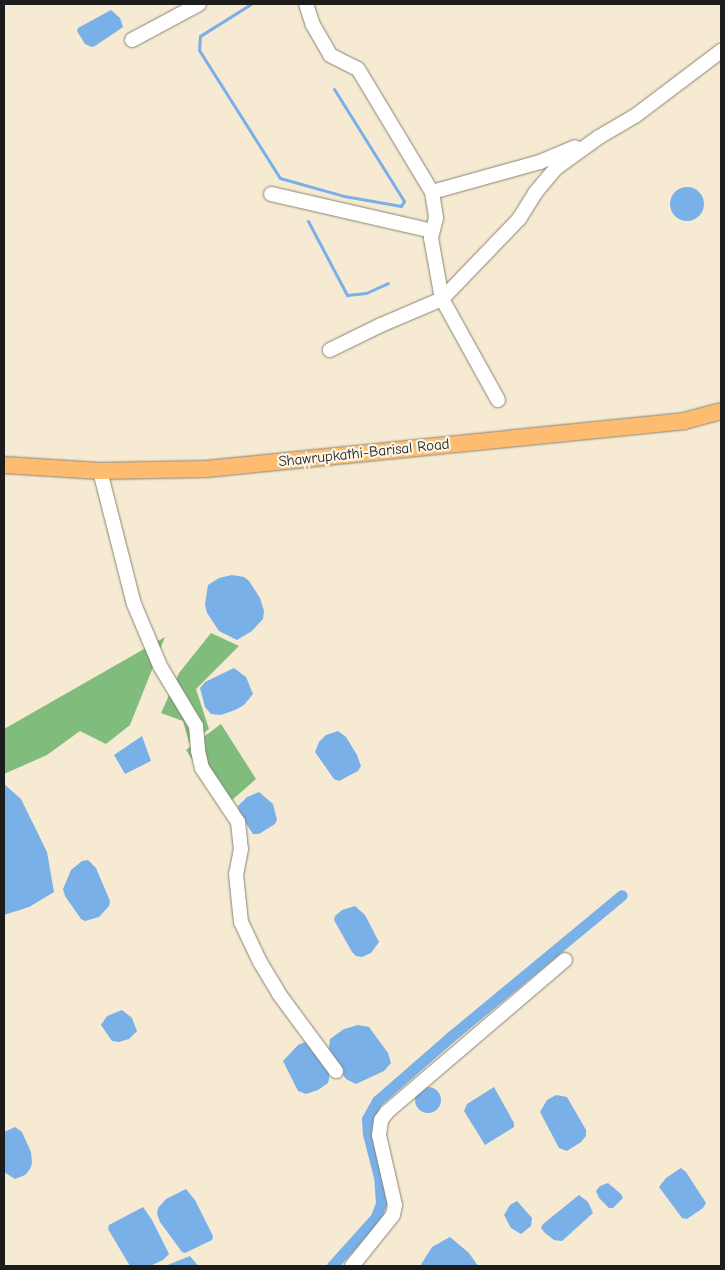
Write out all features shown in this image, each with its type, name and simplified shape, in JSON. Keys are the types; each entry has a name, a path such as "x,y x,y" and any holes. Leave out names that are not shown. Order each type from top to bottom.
{"main road":[{"name":"Shawrupkathi-Barisal Road","path":"4,465 100,471 216,468 684,421 721,411"}],"street":[{"path":"132,40 199,4"},
{"path":"306,4 313,25 330,55 358,69 432,192 436,218 431,238 442,299 498,400"},
{"path":"330,350 381,325 442,299 519,219 535,193 556,168 599,137 635,116 721,52"},
{"path":"432,192 540,162 599,137"},
{"path":"271,194 424,229"},
{"path":"100,471 134,604 160,666 196,726 198,751 202,768 238,822 241,849 236,874 242,922 260,962 279,994 336,1071"},
{"path":"352,1266 394,1215 395,1205 379,1135 381,1120 387,1112 565,960"}],"green space":[{"path":"211,633 239,646 196,689 209,729 189,743 183,721 161,713 179,673"},
{"path":"165,637 130,725 106,744 80,731 47,755 4,774 4,729"},
{"path":"221,724 256,779 223,808 186,750"}],"water":[{"path":"111,10 120,18 123,27 95,46 92,47 85,44 77,31 78,28"},
{"path":"687,187 699,192 704,204 699,216 687,221 675,216 670,204 675,192"},
{"path":"232,575 244,577 249,581 260,598 264,611 263,619 252,631 237,640 219,631 207,613 205,604 208,585 219,578"},
{"path":"234,668 246,677 253,694 244,705 235,710 221,715 211,714 205,707 200,688 205,682"},
{"path":"338,731 346,737 357,755 361,766 358,771 339,781 334,779 315,752 319,742 326,735"},
{"path":"142,736 151,761 125,774 114,755"},
{"path":"4,784 21,799 47,852 54,892 29,907 4,915"},
{"path":"259,792 273,804 277,820 275,824 259,834 253,834 239,813 238,806 247,797"},
{"path":"88,860 96,868 110,901 109,906 99,917 85,921 81,919 65,896 63,889 71,870 82,861"},
{"path":"355,906 365,915 379,942 371,953 362,957 356,956 352,952 334,920 335,916 342,910"},
{"path":"122,1010 132,1018 137,1031 129,1039 119,1042 112,1041 101,1025 107,1016"},
{"path":"358,1025 369,1027 388,1053 391,1063 384,1071 356,1084 346,1079 335,1064 329,1048 330,1039 344,1029"},
{"path":"305,1042 312,1047 329,1071 328,1083 318,1090 306,1094 298,1091 283,1061 298,1045"},
{"path":"428,1087 437,1091 441,1100 437,1109 428,1113 419,1109 415,1100 419,1091"},
{"path":"494,1087 514,1123 514,1127 485,1145 464,1111 467,1104"},
{"path":"556,1095 567,1097 586,1130 586,1136 581,1142 567,1151 559,1148 540,1112 547,1100"},
{"path":"15,1127 22,1132 31,1152 32,1163 25,1175 15,1179 4,1172 4,1132"},
{"path":"681,1168 686,1172 706,1203 703,1208 687,1219 682,1218 659,1187 666,1178"},
{"path":"608,1183 623,1198 613,1208 609,1208 599,1198 596,1191 600,1186"},
{"path":"186,1189 195,1200 213,1236 212,1240 185,1253 182,1252 160,1222 157,1214 158,1208 166,1199"},
{"path":"579,1195 588,1202 593,1213 562,1241 554,1240 541,1228 543,1224"},
{"path":"517,1201 532,1218 531,1226 521,1234 511,1228 504,1215 510,1205"},
{"path":"143,1207 152,1220 169,1254 163,1260 150,1266 130,1266 108,1229 109,1225"},
{"path":"450,1237 469,1253 478,1266 420,1266 432,1247"},
{"path":"190,1256 198,1266 165,1266"}],"waterway":[{"path":"251,4 200,36 199,50 280,178 344,196 401,206 404,201 334,89"},
{"path":"308,221 347,295 366,293 388,283"},
{"path":"332,1266 376,1217 381,1203 379,1177 368,1134 367,1119 377,1101 449,1038 622,895"}]}
